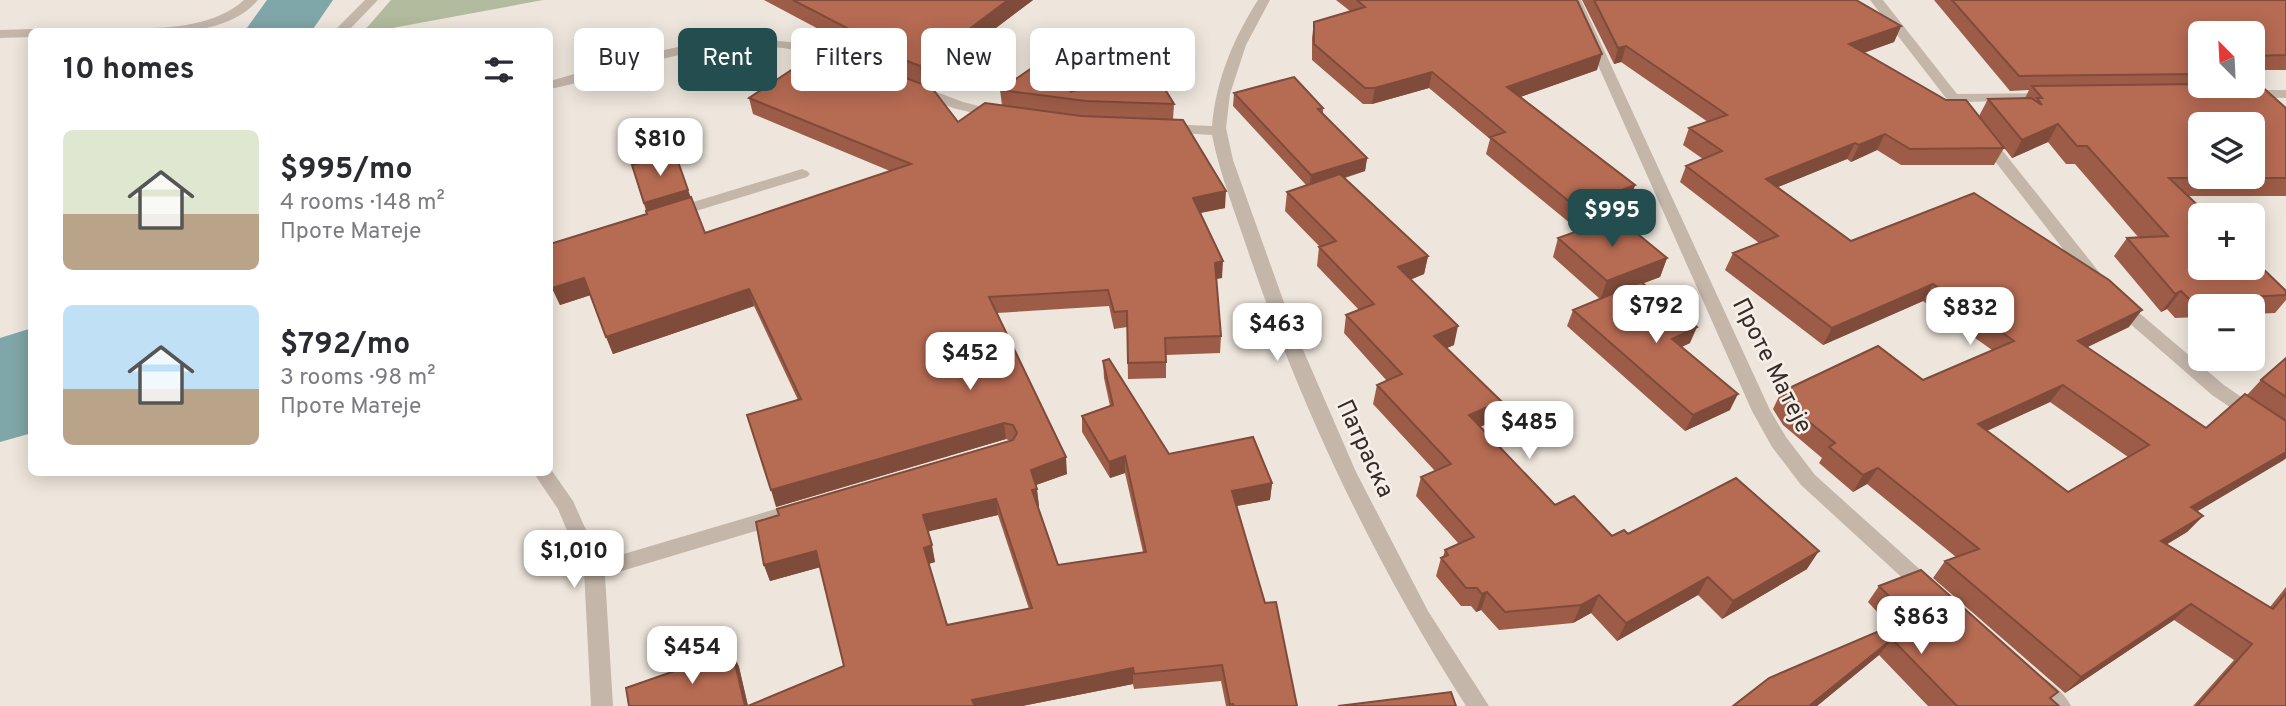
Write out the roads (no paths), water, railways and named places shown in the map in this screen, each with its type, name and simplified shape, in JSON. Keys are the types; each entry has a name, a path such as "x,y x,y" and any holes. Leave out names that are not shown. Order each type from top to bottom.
{"street":[{"path":"189,28 226,19 252,0"},
{"path":"343,28 372,0"},
{"name":"Патраска","path":"1264,0 1247,27 1228,72 1219,131 1262,268 1320,413 1366,512 1422,619 1478,706"},
{"name":"Проте Матеје","path":"1575,0 1755,399 1779,442 1808,480 1940,600"},
{"path":"1876,0 2104,290 2158,341 2218,390 2286,438"},
{"path":"0,34 28,33"},
{"path":"553,84 665,54 734,43 782,44 791,47"},
{"path":"910,86 958,105 1008,117"},
{"path":"2265,94 2286,94"},
{"path":"1953,98 2064,96"},
{"path":"1153,128 1219,131"},
{"path":"656,218 802,174"},
{"path":"545,476 566,506 594,571 602,706"},
{"path":"594,571 794,512"},
{"path":"2020,670 2060,706"}],"waterway":[{"path":"280,28 301,0"},
{"path":"0,408 28,366"}]}
